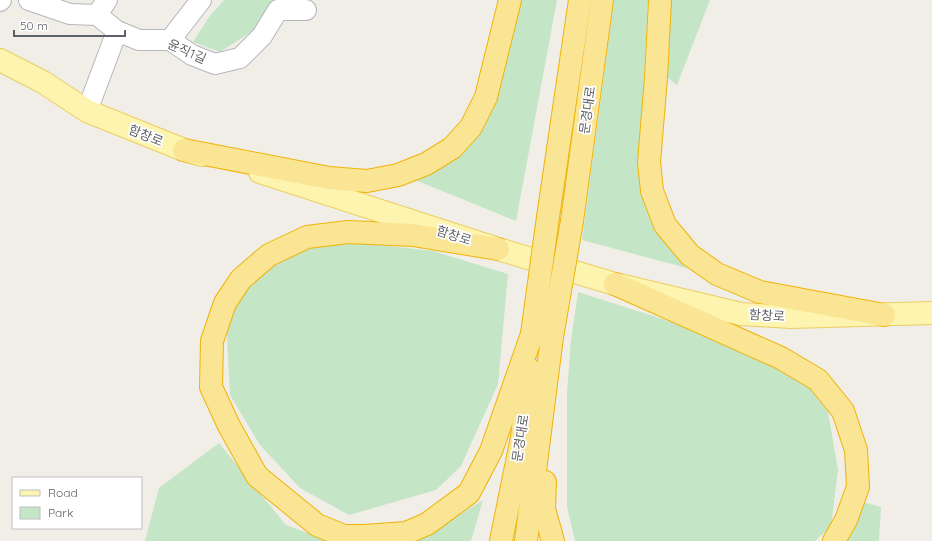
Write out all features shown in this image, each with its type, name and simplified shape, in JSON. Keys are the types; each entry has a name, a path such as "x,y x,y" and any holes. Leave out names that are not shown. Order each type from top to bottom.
{"highway":[{"path":"184,150 330,178 367,181 398,175 426,164 452,148 471,127 486,97 510,0"},
{"name":"문경대로","path":"526,541 542,336 548,217 580,0"},
{"name":"문경대로","path":"501,541 542,336 572,221 602,0"},
{"path":"660,0 656,78 649,162 652,192 665,225 690,255 706,267 718,274 760,292 884,315"},
{"path":"498,249 413,235 348,232 307,237 269,255 241,279 226,303 212,341 212,387 229,426 257,476 317,525 344,536 406,533 427,524 469,493 491,451 542,336"},
{"path":"615,284 781,358 818,380 843,412 856,450 858,487 846,520 834,541"},
{"path":"542,336 544,509 553,541"}],"main road":[{"name":"함창로","path":"0,60 42,82 87,111 184,150 252,170 498,249 615,284 741,314 791,317 932,313"}],"lane":[{"name":"윤직1길","path":"29,0 71,7 102,8 117,31 139,40 170,40 192,55 215,64 240,58 262,36 278,10 306,10"},
{"path":"170,40 201,0"},
{"path":"87,111 117,31"}],"green space":[{"path":"224,0 278,0 254,30 220,52 193,42 209,17"},
{"path":"516,0 557,0 516,221 415,180 473,138"},
{"path":"614,0 648,0 639,177 657,222 709,274 582,240"},
{"path":"666,0 710,0 677,85 664,75"},
{"path":"327,239 433,251 508,274 498,384 461,466 436,490 349,515 300,488 260,445 230,395 226,319 265,265"},
{"path":"578,292 703,332 797,370 828,412 838,470 831,526 815,541 575,541 567,507 567,392 571,340"},
{"path":"219,443 286,525 329,541 145,541 159,488"},
{"path":"483,500 471,541 410,541 427,535"},
{"path":"863,502 881,507 879,541 842,541"}]}
